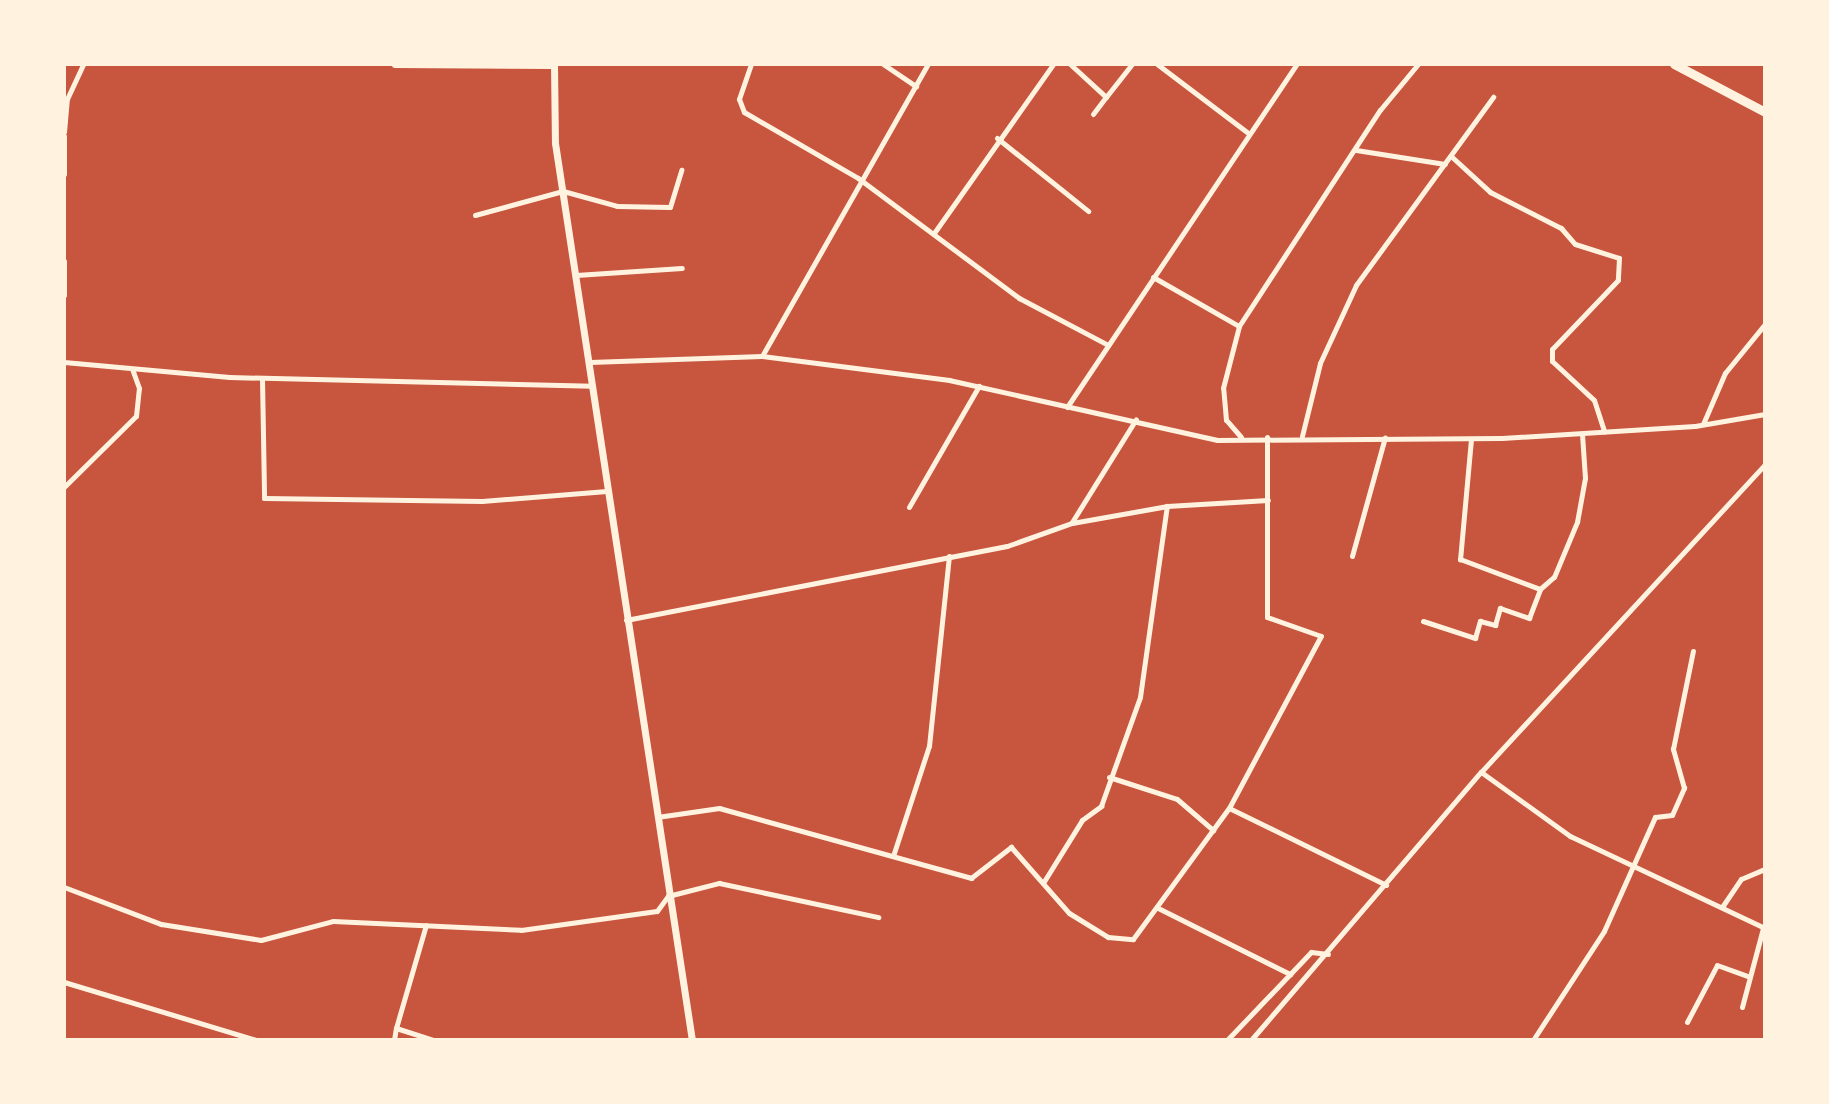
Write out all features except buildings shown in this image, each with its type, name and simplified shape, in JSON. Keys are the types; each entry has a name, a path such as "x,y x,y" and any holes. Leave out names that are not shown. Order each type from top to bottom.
{"highway":[{"path":"1674,64 1765,112"}],"main road":[{"path":"554,65 563,191 590,362 624,620 692,1040"}],"street":[{"path":"64,174 67,99 83,64"},
{"path":"751,64 739,99 744,112 858,178 1019,298 1108,345"},
{"path":"883,64 916,86"},
{"path":"762,356 858,178 928,64"},
{"path":"934,233 997,138 1053,64"},
{"path":"1070,64 1106,97"},
{"path":"1093,114 1132,64"},
{"path":"1157,64 1247,132"},
{"path":"1067,407 1247,132 1297,64"},
{"path":"1242,438 1226,420 1223,388 1239,326 1356,150 1418,64"},
{"path":"394,65 554,65"},
{"path":"1302,436 1320,363 1351,293 1409,204 1452,157 1493,97"},
{"path":"997,138 1088,211"},
{"path":"1356,150 1446,164"},
{"path":"1452,157 1490,192 1561,228 1575,244 1619,258 1618,280 1552,349 1552,361 1594,400 1604,431"},
{"path":"475,215 563,191 663,208 675,203 681,170"},
{"path":"64,261 64,295"},
{"path":"576,275 682,268"},
{"path":"1153,277 1239,326"},
{"path":"1703,425 1725,373 1765,324"},
{"path":"590,362 762,356 979,386 1067,407 1136,419 1217,440 1302,436 1471,439 1582,434 1703,425 1765,414"},
{"path":"64,362 262,378 592,386"},
{"path":"64,487 136,416 139,388 131,368"},
{"path":"262,378 264,498 482,501 607,491"},
{"path":"909,507 979,386"},
{"path":"1072,523 1136,419"},
{"path":"1423,621 1475,638 1480,621 1495,625 1500,608 1529,618 1540,589 1554,577 1577,522 1585,478 1582,434"},
{"path":"657,817 710,806 980,878 1011,847 1089,928 1126,942 1158,908 1229,808 1321,636 1267,617 1267,437"},
{"path":"1352,556 1385,437"},
{"path":"1471,439 1460,559 1540,589"},
{"path":"1251,1040 1328,954 1481,772 1765,464"},
{"path":"624,620 949,556 1072,523 1167,506 1268,500"},
{"path":"1043,883 1082,820 1101,806 1143,686 1167,506"},
{"path":"893,856 929,746 949,556"},
{"path":"1533,1040 1604,931 1655,817 1672,815 1684,788 1673,749 1693,651"},
{"path":"1481,772 1570,836 1635,862 1687,896 1722,907 1764,928 1747,976 1742,1007"},
{"path":"1109,777 1177,799 1213,830"},
{"path":"1229,808 1386,885"},
{"path":"1722,907 1741,879 1765,869"},
{"path":"64,887 161,924 261,940 333,921 521,930 657,911 668,896 740,884 878,917"},
{"path":"1158,908 1290,974"},
{"path":"394,1040 426,925"},
{"path":"1227,1040 1311,952 1328,954"},
{"path":"1687,1022 1717,965 1747,976"},
{"path":"64,982 256,1040"},
{"path":"396,1028 432,1040"}]}
